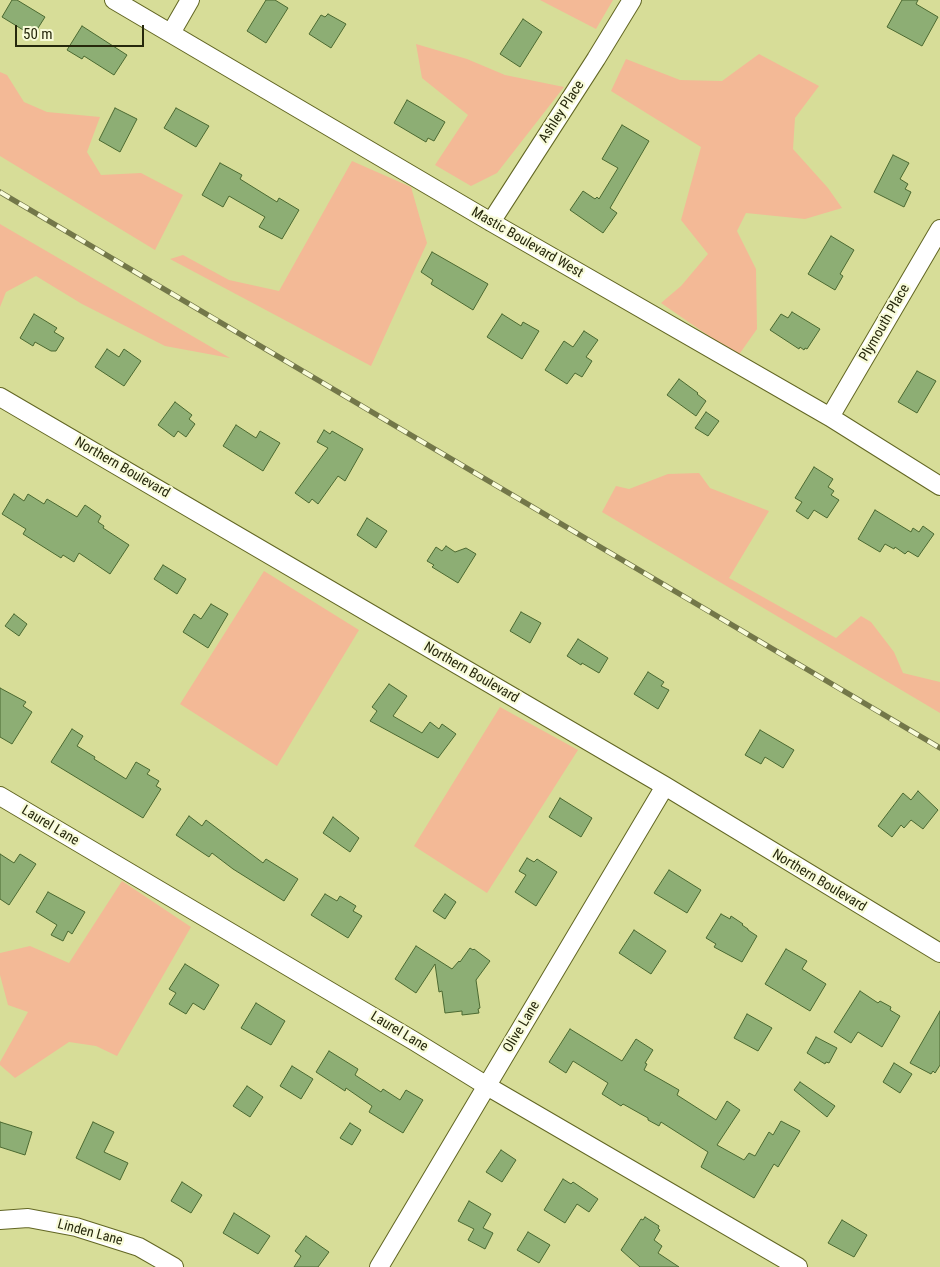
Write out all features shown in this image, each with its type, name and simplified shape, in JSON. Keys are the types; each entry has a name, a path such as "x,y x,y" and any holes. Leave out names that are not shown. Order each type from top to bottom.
{"street":[{"name":"Mastic Boulevard West","path":"114,0 491,222 830,417 940,486"},
{"path":"170,33 190,0"},
{"name":"Ashley Place","path":"491,222 632,0"},
{"name":"Plymouth Place","path":"830,417 940,229"},
{"name":"Northern Boulevard","path":"0,397 665,786 940,953"},
{"name":"Olive Lane","path":"379,1267 665,786"},
{"name":"Laurel Lane","path":"0,796 487,1086 798,1267"},
{"name":"Linden Lane","path":"0,1220 28,1218 76,1227 139,1247 174,1267"}],"shaded area":[{"path":"540,0 613,0 596,29"},
{"path":"416,44 467,59 505,75 564,87 497,173 471,186 435,165 468,115 422,78"},
{"path":"759,54 819,86 795,118 793,149 828,188 842,208 805,219 746,213 737,231 756,269 757,329 738,356 661,303 681,286 708,254 681,220 701,147 611,91 626,59 680,80 722,81"},
{"path":"0,72 7,75 24,102 47,112 100,117 87,152 101,175 141,173 183,195 155,250 0,156"},
{"path":"352,161 411,187 427,243 371,366 170,259 183,255 229,280 279,291"},
{"path":"0,224 230,358 165,346 82,304 36,276 6,292 0,307"},
{"path":"699,473 710,488 769,511 729,578 836,638 861,616 871,622 894,652 903,673 940,682 940,713 602,512 616,486 629,489 668,474"},
{"path":"264,571 359,630 277,766 180,704"},
{"path":"500,707 578,750 487,893 414,846"},
{"path":"122,881 191,927 117,1056 96,1046 69,1042 15,1078 0,1065 0,1062 28,1012 8,1005 0,975 0,953 30,946 69,963"}],"building":[{"path":"12,0 17,0 45,17 33,36 2,17"},
{"path":"266,0 275,0 288,8 266,43 247,31"},
{"path":"902,0 918,0 916,4 938,17 922,46 887,27"},
{"path":"328,14 346,24 331,48 309,34 321,15 325,17"},
{"path":"523,19 542,32 520,67 500,54"},
{"path":"82,26 127,55 114,75 84,56 82,59 67,50"},
{"path":"407,100 445,122 434,141 428,138 426,142 394,123"},
{"path":"115,108 137,119 120,152 99,140"},
{"path":"176,108 209,126 196,147 164,128"},
{"path":"622,125 649,141 610,208 617,213 603,233 570,210 583,191 595,199 597,197 599,199 618,168 602,159"},
{"path":"893,155 909,163 900,179 908,184 905,189 911,192 904,207 874,192"},
{"path":"220,163 242,175 240,179 277,202 279,198 299,210 282,239 259,227 265,217 229,196 223,207 202,195"},
{"path":"831,236 854,250 840,274 843,276 835,290 808,274"},
{"path":"432,252 488,284 473,310 431,284 433,280 421,272"},
{"path":"792,312 820,329 807,349 805,348 804,350 800,347 799,349 770,330 781,314 788,318"},
{"path":"34,314 57,328 54,332 64,338 56,351 51,351 35,342 33,346 20,338"},
{"path":"502,314 521,326 523,322 539,331 522,359 487,337"},
{"path":"584,331 598,340 586,357 592,361 582,377 575,373 567,384 545,370 564,341 573,347"},
{"path":"107,349 119,357 124,349 141,361 124,386 95,367"},
{"path":"917,371 936,381 917,413 898,402"},
{"path":"679,379 706,401 696,416 667,395"},
{"path":"175,402 192,415 189,419 195,424 186,437 178,431 174,437 158,425"},
{"path":"706,412 719,421 708,436 695,428"},
{"path":"236,425 256,438 260,431 280,443 263,471 223,446"},
{"path":"324,430 330,434 332,431 363,449 345,481 338,476 318,504 312,499 309,503 295,493 328,448 317,442"},
{"path":"814,467 833,479 828,487 834,491 831,495 839,500 827,518 814,510 808,519 796,511 802,502 795,498"},
{"path":"14,494 24,501 28,494 44,504 47,499 77,517 85,505 101,516 98,522 104,526 103,528 129,545 110,574 79,553 74,562 63,555 61,558 23,534 26,529 2,514"},
{"path":"875,510 911,532 913,528 919,532 923,526 934,534 918,557 908,551 905,554 895,547 894,549 885,544 880,552 858,539"},
{"path":"367,518 387,531 376,548 357,535"},
{"path":"446,546 455,552 466,548 476,554 458,583 432,567 434,565 427,561 436,547 442,551"},
{"path":"163,565 186,579 177,594 154,579"},
{"path":"211,604 228,614 208,648 183,632 194,614 201,619"},
{"path":"521,612 541,623 530,643 510,631"},
{"path":"14,614 27,624 19,636 5,626"},
{"path":"578,639 608,658 599,673 567,656"},
{"path":"648,672 664,682 661,686 669,690 658,709 634,694"},
{"path":"389,684 407,696 393,716 422,733 430,722 439,729 442,724 456,734 438,758 370,721 377,711 372,707"},
{"path":"0,688 26,702 23,706 32,712 12,744 0,737"},
{"path":"72,729 83,736 77,746 126,779 136,762 150,770 147,774 159,781 156,786 161,789 143,818 51,762"},
{"path":"760,730 794,750 783,768 765,757 761,764 745,755"},
{"path":"918,791 938,810 923,829 911,820 904,828 901,825 892,837 878,826 903,793 911,800"},
{"path":"560,798 592,818 581,837 549,817"},
{"path":"189,816 202,826 206,820 263,863 266,859 298,879 284,901 233,869 212,853 209,857 176,835"},
{"path":"333,817 359,838 350,852 323,833"},
{"path":"0,854 14,863 20,854 36,864 9,905 0,899"},
{"path":"527,858 534,862 537,859 557,872 536,906 515,892 526,875 519,871"},
{"path":"669,870 701,890 687,913 654,893"},
{"path":"48,892 85,912 72,934 68,931 63,941 51,935 57,925 36,912"},
{"path":"325,894 337,901 340,896 356,906 353,911 362,916 348,938 311,915"},
{"path":"445,894 456,902 445,919 433,911"},
{"path":"721,914 730,919 731,916 757,936 742,962 714,947 716,944 706,938"},
{"path":"634,930 666,951 651,974 619,953"},
{"path":"416,946 452,969 460,962 470,948 490,961 476,980 479,1013 462,1015 462,1011 445,1013 442,991 439,992 435,964 416,993 395,979"},
{"path":"786,949 807,961 802,969 826,984 810,1011 765,984"},
{"path":"185,964 219,985 204,1010 193,1003 186,1014 169,1004 176,993 169,989"},
{"path":"860,991 878,1003 880,1001 891,1007 890,1010 900,1016 882,1047 858,1032 851,1043 834,1032"},
{"path":"256,1003 285,1021 271,1045 241,1028"},
{"path":"940,1011 940,1065 935,1073 933,1071 931,1074 910,1063"},
{"path":"747,1014 772,1028 758,1051 734,1038"},
{"path":"570,1029 622,1061 636,1039 653,1050 645,1063 647,1064 644,1070 679,1090 677,1095 716,1120 727,1101 740,1110 717,1145 744,1160 749,1153 755,1156 769,1132 773,1135 781,1121 800,1131 778,1167 774,1164 754,1198 701,1167 708,1152 661,1122 659,1126 648,1120 648,1118 623,1104 621,1106 602,1094 608,1083 573,1061 566,1073 549,1062"},
{"path":"816,1037 837,1048 829,1063 826,1062 825,1064 807,1053"},
{"path":"329,1051 358,1069 355,1075 381,1092 383,1089 400,1100 406,1090 423,1100 403,1133 369,1112 372,1106 346,1088 345,1091 316,1072"},
{"path":"894,1063 912,1074 900,1093 883,1082"},
{"path":"292,1066 313,1079 301,1099 280,1086"},
{"path":"800,1082 835,1106 827,1117 794,1090"},
{"path":"247,1086 263,1097 250,1117 233,1106"},
{"path":"0,1122 32,1132 25,1155 0,1147"},
{"path":"93,1122 114,1132 104,1152 128,1163 120,1180 76,1158"},
{"path":"350,1123 361,1130 352,1145 340,1138"},
{"path":"501,1150 516,1160 502,1182 486,1172"},
{"path":"563,1179 571,1184 573,1182 598,1199 589,1212 577,1204 565,1223 544,1210"},
{"path":"182,1182 202,1195 191,1213 171,1201"},
{"path":"469,1201 491,1214 483,1228 493,1233 485,1249 468,1240 474,1229 458,1221"},
{"path":"234,1213 270,1236 258,1254 223,1233"},
{"path":"645,1217 659,1226 660,1230 654,1240 662,1246 658,1253 679,1267 640,1267 621,1250 641,1219 643,1220"},
{"path":"842,1220 867,1235 854,1257 828,1243"},
{"path":"528,1232 550,1245 539,1263 517,1250"},
{"path":"306,1236 329,1252 318,1267 294,1267 301,1256 295,1251"}],"railway":[{"path":"0,192 940,748"}]}
